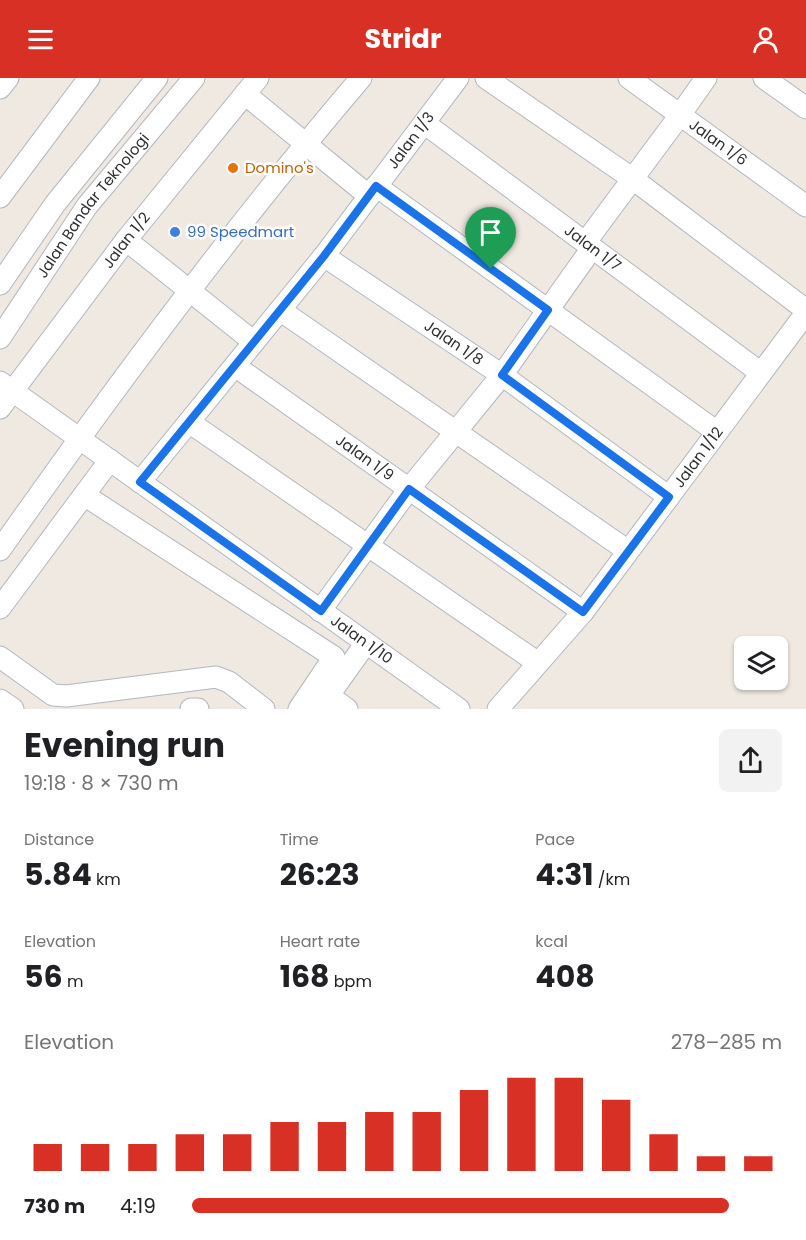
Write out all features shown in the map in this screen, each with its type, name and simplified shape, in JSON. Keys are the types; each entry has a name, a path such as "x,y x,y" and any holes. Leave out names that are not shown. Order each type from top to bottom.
{"street":[{"path":"0,88 8,78"},
{"name":"Jalan Bandar Teknologi","path":"0,284 55,204 157,78"},
{"name":"Jalan Bandar Teknologi","path":"0,338 87,206 194,78"},
{"path":"0,550 79,438 189,290 305,144 361,78"},
{"name":"Jalan 1/3","path":"140,482 324,256 458,78"},
{"path":"486,78 633,179 806,312"},
{"name":"Jalan 1/6","path":"629,78 806,206"},
{"path":"321,611 409,489 502,375 548,310 588,245 633,179 706,78"},
{"path":"764,78 806,108"},
{"path":"0,197 78,82"},
{"path":"252,86 305,144 548,310 717,432"},
{"name":"Jalan 1/2","path":"4,394 252,86"},
{"name":"Jalan 1/7","path":"424,123 761,373"},
{"path":"126,240 254,342"},
{"name":"Jalan 1/8","path":"324,256 502,375 669,497"},
{"path":"280,310 628,551"},
{"name":"Jalan 1/12","path":"498,709 583,612 806,312"},
{"name":"Jalan 1/9","path":"235,366 583,612"},
{"name":"Jalan 1/10","path":"4,394 79,438 459,709"},
{"path":"189,422 538,663"},
{"path":"0,608 110,460"},
{"path":"84,495 334,657"},
{"path":"299,709 334,657 358,638"},
{"path":"347,709 324,702 358,638"},
{"path":"0,657 53,694 66,696 216,677 229,682 264,709"},
{"path":"0,700 13,709"},
{"path":"191,709 198,709"}],"place":[{"name":"Domino's","path":"233,168"},
{"name":"99 Speedmart","path":"175,232"}],"route":[{"path":"376,186 491,269 548,310 502,375 669,497 583,612 409,489 321,611 140,482 324,256 376,186"}]}
